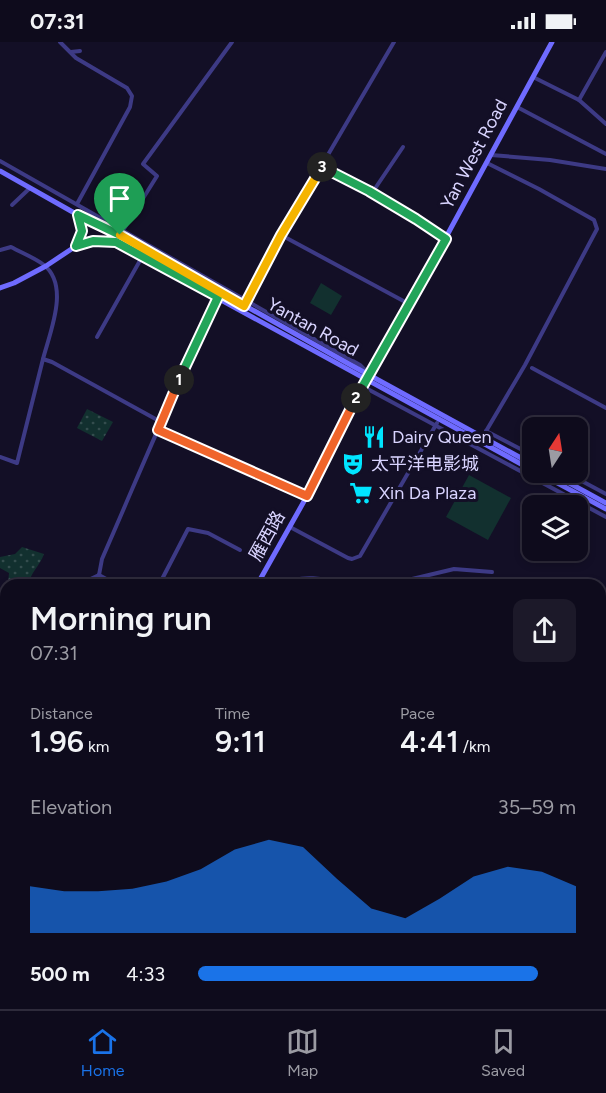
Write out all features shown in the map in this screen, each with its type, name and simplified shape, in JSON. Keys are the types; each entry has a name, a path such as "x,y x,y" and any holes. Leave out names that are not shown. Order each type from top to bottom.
{"main road":[{"name":"Yan West Road","path":"365,380 446,239 552,42"},
{"name":"Yantan Road","path":"0,171 78,215 121,233 437,422 483,436 522,463"},
{"path":"0,288 46,266 76,246 82,231 78,215"},
{"name":"Yantan Road","path":"76,246 93,241 116,242 218,297 244,306"},
{"name":"Yantan Road","path":"365,380 483,436 522,458"},
{"name":"雁西路","path":"261,579 307,496 365,380"},
{"path":"557,483 606,510"},
{"path":"569,483 606,503"}],"street":[{"path":"60,42 76,58 127,88 132,96 130,107 77,204"},
{"path":"0,161 77,204 121,233 157,176 143,164 232,42"},
{"path":"244,306 281,235 394,42"},
{"path":"70,52 80,51"},
{"path":"579,100 606,52"},
{"path":"533,77 579,100 606,124"},
{"path":"517,107 606,154"},
{"path":"372,193 403,147"},
{"path":"491,155 549,160 606,169"},
{"path":"483,436 525,365 597,229 594,220 487,163"},
{"path":"322,166 372,193 446,239"},
{"path":"12,205 30,188"},
{"path":"281,235 409,303"},
{"path":"0,250 11,247 46,266 57,282 59,295 17,463 0,457"},
{"path":"97,336 142,256"},
{"path":"99,575 102,559 184,367 218,297"},
{"path":"44,359 161,422"},
{"path":"532,368 606,408"},
{"path":"290,526 352,560 360,556 437,422"},
{"name":"Yantan Road","path":"437,422 606,517"},
{"path":"158,430 307,496"},
{"name":"Yantan Road","path":"483,436 522,452"},
{"path":"586,483 606,494"},
{"path":"162,579 188,529 208,533 240,550"},
{"path":"412,579 454,569 492,572"},
{"path":"91,579 99,575"},
{"path":"99,575 106,579"},
{"path":"298,579 313,577 322,579"}],"green space":[{"path":"321,283 342,296 331,315 310,303"},
{"path":"87,409 113,422 102,441 77,428"},
{"path":"469,475 511,498 488,540 446,517"},
{"path":"22,547 44,554 30,579 8,579 9,573 0,568 0,557 15,554"}],"place":[{"name":"Dairy Queen","path":"374,437"},
{"name":"太平洋电影城","path":"353,464"},
{"name":"Xin Da Plaza","path":"361,493"}],"route":[{"path":"322,166 369,191 446,239 365,380 307,496 158,430 184,367 218,297 116,242 93,241 76,246 82,231 78,215 120,235 244,306 281,235 322,166"}]}
